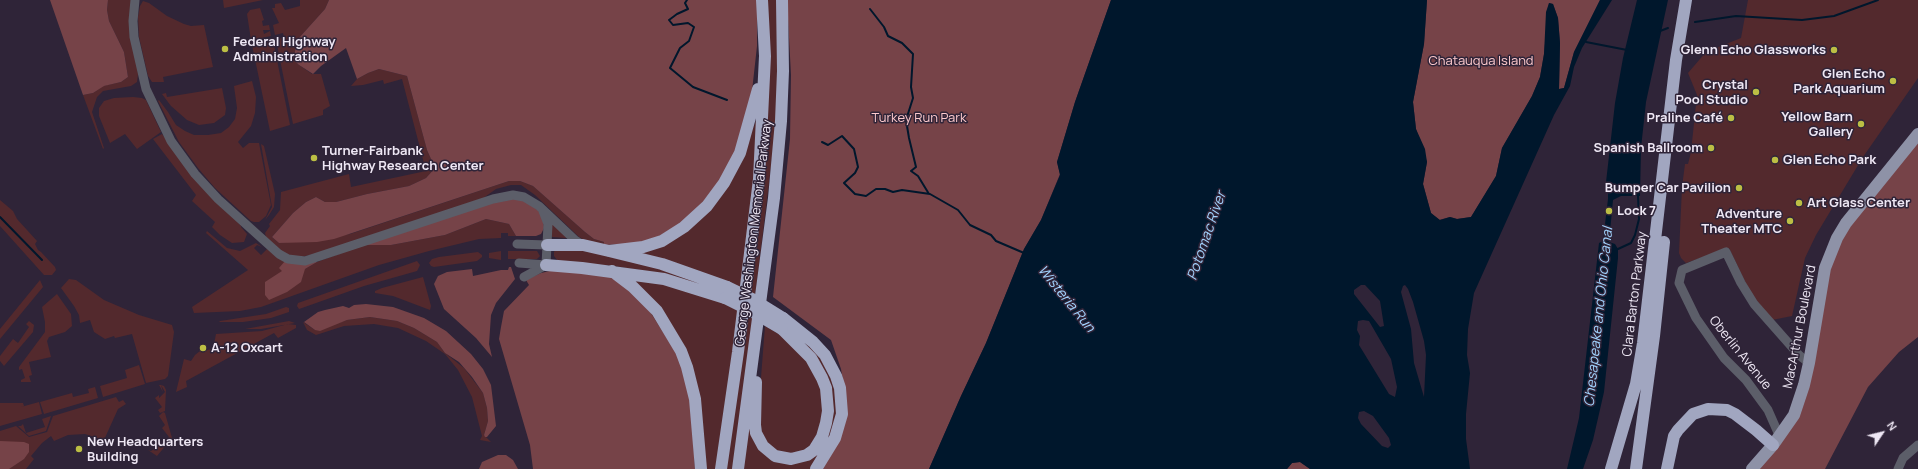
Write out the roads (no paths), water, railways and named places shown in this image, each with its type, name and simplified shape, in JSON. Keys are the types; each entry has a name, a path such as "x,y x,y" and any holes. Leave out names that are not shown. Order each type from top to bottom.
{"highway":[{"name":"George Washington Memorial Parkway","path":"721,469 738,352 759,179 765,56 762,0"},
{"name":"George Washington Memorial Parkway","path":"738,469 774,198 781,121 783,71 782,0"},
{"name":"Clara Barton Parkway","path":"1611,469 1636,384 1643,343 1676,60 1686,0"},
{"name":"Clara Barton Parkway","path":"1636,469 1654,336 1686,40 1694,0"},
{"path":"609,250 642,247 662,241 691,222 716,195 734,167 744,143 755,104 765,56"},
{"path":"547,245 583,245 609,250 662,264 726,293 754,312 809,338 825,355 836,376 840,388 842,414 835,438 816,469"},
{"path":"1647,276 1654,256"},
{"path":"546,265 612,271 664,279 726,293"},
{"path":"612,271 633,287 657,311 681,351 689,373 695,399 701,469"},
{"path":"757,329 756,433 768,452 775,456 791,459 807,455 818,444 826,423 828,399 817,367 782,324"},
{"path":"1636,384 1640,346 1639,326"},
{"path":"1667,469 1674,436 1678,430 1693,414 1708,409 1726,410 1735,414 1756,430 1776,440"}],"main road":[{"name":"MacArthur Boulevard","path":"1752,469 1794,415 1804,385 1809,362 1825,268 1837,238 1846,223 1918,134"}],"street":[{"path":"135,0 133,21 137,56 146,89 171,140 195,174 218,200 279,254 288,259 305,261 507,195 524,197 543,209 575,240 583,245"},
{"path":"543,209 548,224 546,265"},
{"path":"517,244 547,245"},
{"name":"Oberlin Avenue","path":"1776,440 1768,410 1746,380 1724,358 1696,318 1679,283 1682,270 1726,252 1740,283 1754,304 1799,355 1809,362"},
{"path":"519,263 546,265"},
{"path":"524,277 546,265"},
{"path":"1898,469 1903,458 1918,444"}],"water":[{"name":"Potomac River","path":"1111,0 1427,0 1424,44 1413,102 1416,129 1425,149 1427,162 1423,184 1431,213 1440,220 1450,217 1457,219 1471,217 1496,176 1502,148 1532,96 1540,77 1544,54 1546,12 1549,3 1553,4 1558,18 1560,43 1559,89 1564,88 1574,52 1600,0 1612,0 1582,48 1574,67 1570,86 1554,115 1474,293 1468,329 1467,355 1470,373 1466,414 1466,439 1470,469 1310,469 1300,462 1292,463 1287,469 929,469 986,343 1024,249 1041,220 1060,175 1057,162 1075,102","holes":["1361,285 1365,285 1380,301 1384,326 1380,327 1354,294 1354,290","1405,285 1408,289 1413,302 1424,341 1426,355 1424,397 1414,363 1411,329 1401,292 1403,286","1358,321 1369,321 1391,359 1397,387 1395,397 1389,394 1359,345 1360,336 1357,330","1364,411 1373,416 1389,438 1391,445 1388,448 1382,446 1361,424 1358,418 1359,412"]},
{"name":"Chesapeake and Ohio Canal","path":"1637,0 1668,0 1646,102 1641,148 1640,196 1621,196 1613,200 1609,242 1615,244 1618,249 1618,258 1604,392 1593,440 1583,469 1567,469 1579,418 1599,243 1603,241 1608,199 1608,193 1605,191 1615,103 1623,58"}],"waterway":[{"name":"Wisteria Run","path":"687,0 685,3 688,9 669,20 673,25 688,23 694,27 689,41 680,48 670,68 693,87 727,100"},
{"path":"1695,22 1736,16 1802,20 1834,16 1878,0"},
{"path":"870,9 884,27 888,36 902,43 913,54 911,87 913,98 906,120 916,167 911,171 918,176 929,194"},
{"path":"1660,31 1668,28"},
{"path":"1586,42 1627,50"},
{"name":"Wisteria Run","path":"822,142 828,145 842,136 854,149 858,167 855,173 844,183 855,194 866,196 876,189 885,189 893,192 902,190 930,194 958,210 970,225 991,235 996,241 1024,253"},
{"name":"Chesapeake and Ohio Canal","path":"1618,249 1631,243 1635,235 1639,219 1638,196"},
{"path":"0,217 42,260"}],"place":[{"name":"Federal Highway Administration","path":"225,49"},
{"name":"Glenn Echo Glassworks","path":"1834,50"},
{"name":"Glen Echo Park Aquarium","path":"1893,81"},
{"name":"Crystal Pool Studio","path":"1756,92"},
{"name":"Praline Café","path":"1731,118"},
{"name":"Yellow Barn Gallery","path":"1861,124"},
{"name":"Spanish Ballroom","path":"1711,148"},
{"name":"Turner-Fairbank Highway Research Center","path":"314,158"},
{"name":"Glen Echo Park","path":"1775,160"},
{"name":"Bumper Car Pavilion","path":"1739,188"},
{"name":"Art Glass Center","path":"1799,203"},
{"name":"Lock 7","path":"1609,211"},
{"name":"Adventure Theater MTC","path":"1790,221"},
{"name":"A-12 Oxcart","path":"203,348"},
{"name":"New Headquarters Building","path":"79,449"}],"park label":[{"name":"Chatauqua Island","path":"1481,61"},
{"name":"Turkey Run Park","path":"919,118"}]}
